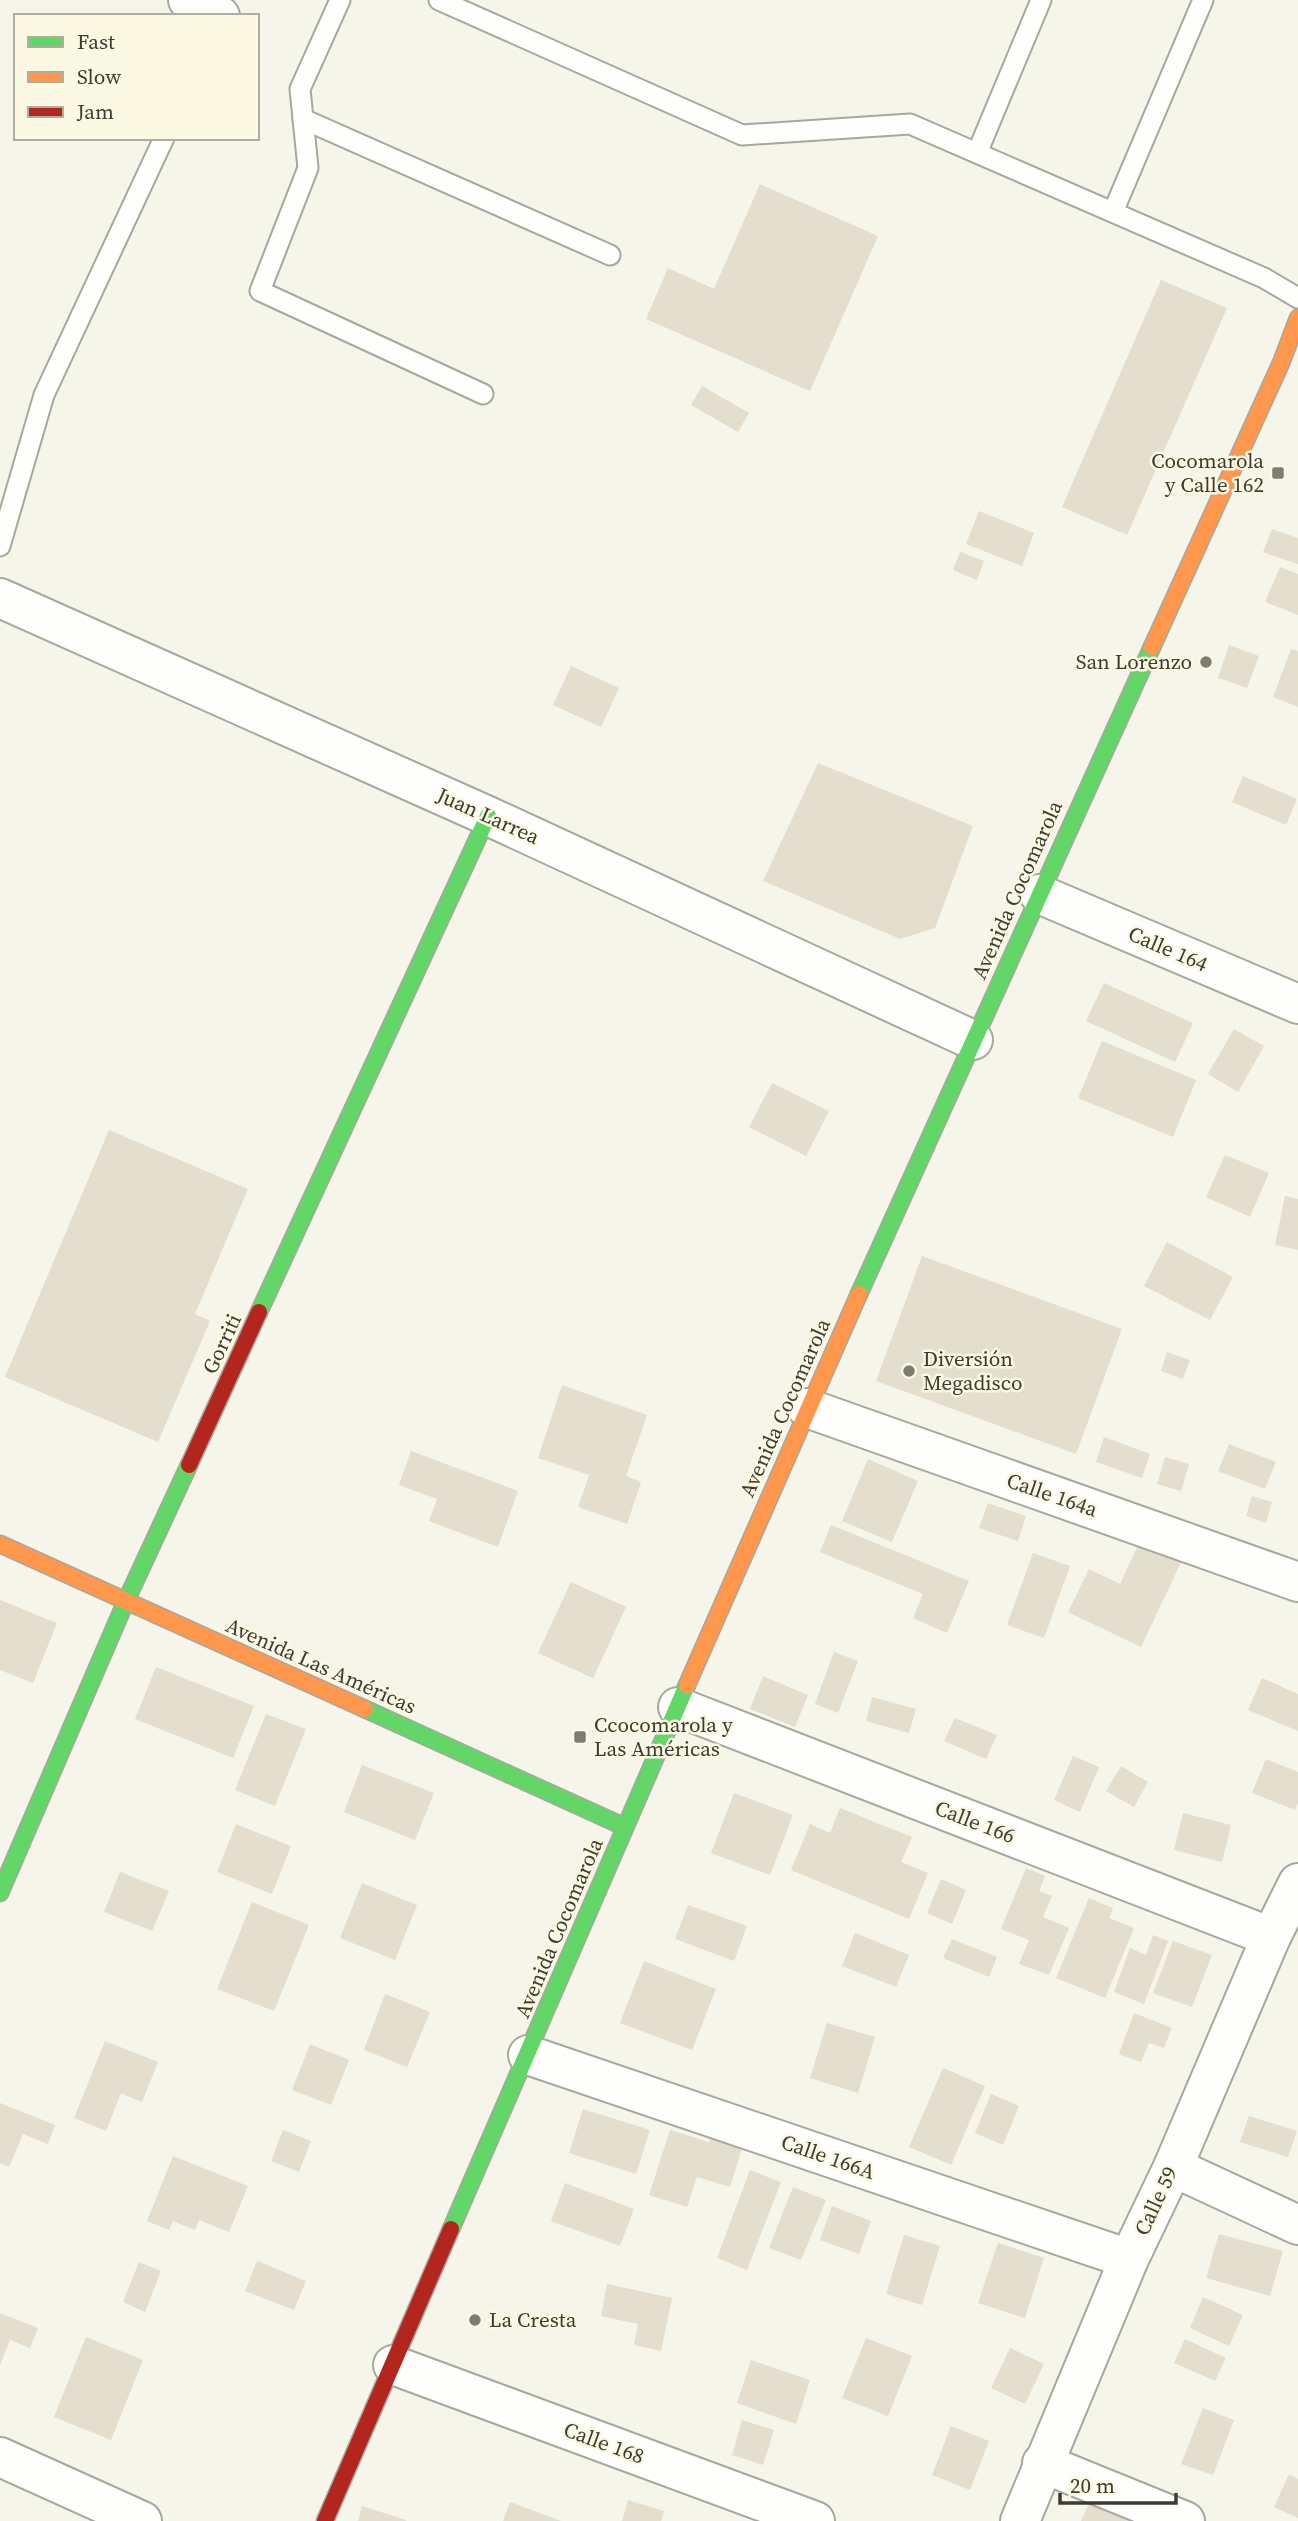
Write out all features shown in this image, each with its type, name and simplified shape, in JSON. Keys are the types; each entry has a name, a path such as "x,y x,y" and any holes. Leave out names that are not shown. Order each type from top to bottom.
{"main road":[{"name":"Avenida Cocomarola","path":"325,2521 807,1408 1039,894 1289,366 1298,318"},
{"name":"Gorriti","path":"0,1893 126,1601 488,816"},
{"name":"Avenida Las Américas","path":"0,1544 625,1827"}],"street":[{"path":"188,0 216,14"},
{"name":"Juan Larrea","path":"0,598 488,816 973,1040"},
{"name":"Calle 164","path":"1039,894 1298,1004"},
{"name":"Calle 164a","path":"807,1408 1298,1581"},
{"name":"Calle 166","path":"678,1707 1271,1937"},
{"name":"Calle 59","path":"1020,2521 1129,2259 1173,2167 1271,1937 1296,1896"},
{"name":"Calle 166A","path":"528,2055 1129,2259"},
{"path":"1173,2167 1298,2225"},
{"name":"Calle 168","path":"393,2365 816,2521"},
{"path":"0,2457 142,2521"},
{"path":"1042,2463 1185,2521"}],"lane":[{"path":"340,0 299,89 308,168 260,291 483,394"},
{"path":"439,0 742,135 909,124 1264,278 1298,298"},
{"path":"976,153 1041,0"},
{"path":"1113,212 1203,0"},
{"path":"303,119 610,255"},
{"path":"0,547 44,396 163,140"}],"building":[{"path":"760,184 878,236 810,391 646,319 668,268 714,289"},
{"path":"1161,280 1227,308 1127,535 1062,507"},
{"path":"702,386 749,413 738,432 691,405"},
{"path":"979,511 1034,533 1022,566 966,544"},
{"path":"1272,529 1298,538 1298,564 1263,552"},
{"path":"960,552 984,561 977,580 953,570"},
{"path":"1280,567 1298,574 1298,615 1265,602"},
{"path":"1229,645 1259,656 1247,688 1218,678"},
{"path":"1291,649 1298,651 1298,707 1273,697"},
{"path":"571,666 619,688 601,727 553,705"},
{"path":"818,763 973,826 935,928 900,939 763,881"},
{"path":"1243,776 1297,799 1286,825 1232,802"},
{"path":"1104,983 1193,1023 1175,1062 1086,1021"},
{"path":"1234,1029 1264,1046 1238,1092 1208,1074"},
{"path":"1102,1041 1196,1080 1173,1137 1078,1098"},
{"path":"772,1083 829,1111 806,1156 749,1127"},
{"path":"109,1130 248,1189 195,1314 210,1321 158,1442 5,1377"},
{"path":"1225,1155 1269,1173 1250,1217 1206,1197"},
{"path":"1285,1196 1298,1199 1298,1250 1275,1245"},
{"path":"1167,1242 1233,1277 1210,1320 1144,1286"},
{"path":"922,1256 1122,1329 1076,1454 876,1381"},
{"path":"1167,1352 1190,1360 1183,1379 1161,1371"},
{"path":"562,1385 647,1415 626,1476 641,1482 627,1524 578,1507 589,1475 538,1458"},
{"path":"1104,1437 1150,1454 1142,1478 1096,1462"},
{"path":"1229,1444 1276,1462 1265,1489 1218,1471"},
{"path":"411,1451 518,1491 498,1547 429,1521 437,1499 399,1485"},
{"path":"1165,1457 1189,1464 1181,1491 1157,1484"},
{"path":"868,1459 918,1481 892,1542 842,1521"},
{"path":"1252,1496 1272,1502 1266,1523 1246,1516"},
{"path":"988,1503 1026,1516 1018,1541 979,1528"},
{"path":"831,1525 969,1581 947,1633 913,1618 923,1594 820,1552"},
{"path":"1140,1541 1182,1560 1141,1647 1068,1612 1089,1569 1120,1584"},
{"path":"1033,1553 1070,1566 1044,1638 1007,1625"},
{"path":"571,1582 626,1607 593,1678 538,1653"},
{"path":"0,1600 57,1623 33,1683 0,1670"},
{"path":"834,1652 858,1661 838,1713 815,1704"},
{"path":"156,1667 254,1706 233,1758 135,1719"},
{"path":"763,1676 808,1695 795,1727 750,1709"},
{"path":"1262,1678 1298,1694 1298,1731 1248,1710"},
{"path":"872,1697 916,1709 909,1733 866,1721"},
{"path":"266,1714 306,1729 275,1806 235,1790"},
{"path":"955,1718 997,1735 986,1759 944,1741"},
{"path":"1073,1756 1099,1767 1080,1812 1054,1800"},
{"path":"1266,1759 1298,1772 1298,1802 1295,1810 1252,1793"},
{"path":"362,1765 434,1793 415,1840 344,1812"},
{"path":"1121,1766 1148,1782 1134,1807 1106,1791"},
{"path":"734,1793 793,1815 770,1875 711,1853"},
{"path":"840,1808 912,1837 901,1862 928,1873 909,1919 791,1870 810,1824 830,1833"},
{"path":"1183,1813 1231,1825 1222,1862 1174,1850"},
{"path":"236,1824 291,1846 272,1894 217,1872"},
{"path":"1026,1868 1045,1876 1039,1891 1052,1896 1043,1917 1069,1928 1049,1975 1019,1964 1029,1940 1001,1929"},
{"path":"120,1872 169,1891 152,1931 104,1912"},
{"path":"941,1879 966,1890 952,1924 927,1913"},
{"path":"362,1883 417,1905 395,1960 340,1938"},
{"path":"1089,1898 1113,1908 1109,1918 1134,1928 1105,1998 1056,1978"},
{"path":"252,1902 309,1925 274,2011 217,1989"},
{"path":"688,1905 747,1926 734,1961 675,1939"},
{"path":"855,1933 909,1955 896,1987 842,1966"},
{"path":"1153,1935 1168,1941 1144,2004 1114,1992 1130,1948 1146,1955"},
{"path":"952,1939 997,1957 989,1977 943,1958"},
{"path":"1173,1941 1212,1955 1192,2007 1153,1993"},
{"path":"644,1961 716,1989 692,2050 620,2023"},
{"path":"385,1994 430,2012 407,2067 364,2050"},
{"path":"1134,2013 1172,2028 1164,2048 1149,2043 1141,2062 1119,2054"},
{"path":"827,2023 875,2037 858,2093 810,2078"},
{"path":"105,2041 158,2062 142,2102 121,2093 106,2131 74,2118"},
{"path":"310,2044 349,2060 331,2105 292,2090"},
{"path":"943,2068 985,2086 951,2165 909,2147"},
{"path":"991,2094 1019,2106 1003,2145 975,2133"},
{"path":"0,2103 55,2125 48,2144 23,2134 9,2167 0,2163"},
{"path":"583,2109 650,2130 636,2174 569,2153"},
{"path":"1249,2116 1297,2131 1288,2157 1240,2142"},
{"path":"715,2121 747,2132 730,2187 697,2177 687,2207 649,2195 670,2130 709,2142"},
{"path":"283,2130 311,2141 299,2172 271,2161"},
{"path":"173,2156 248,2186 229,2232 199,2220 195,2230 173,2221 169,2230 147,2221"},
{"path":"750,2170 781,2182 747,2270 717,2258"},
{"path":"565,2183 634,2209 620,2246 551,2221"},
{"path":"793,2187 826,2200 801,2260 769,2248"},
{"path":"832,2206 871,2221 859,2254 820,2240"},
{"path":"1219,2234 1283,2251 1270,2296 1206,2278"},
{"path":"904,2235 940,2246 922,2305 886,2294"},
{"path":"998,2243 1044,2258 1025,2318 978,2303"},
{"path":"257,2261 306,2281 294,2310 245,2291"},
{"path":"139,2262 161,2271 145,2312 123,2302"},
{"path":"607,2284 672,2298 661,2351 634,2345 638,2324 601,2316"},
{"path":"1203,2297 1243,2315 1229,2346 1190,2328"},
{"path":"0,2313 38,2328 30,2348 10,2340 0,2365"},
{"path":"86,2337 143,2360 111,2440 54,2417"},
{"path":"866,2338 912,2356 888,2416 842,2398"},
{"path":"1185,2339 1226,2358 1215,2381 1174,2363"},
{"path":"1010,2348 1044,2364 1025,2404 991,2388"},
{"path":"751,2360 810,2380 796,2424 737,2403"},
{"path":"1203,2408 1234,2420 1213,2475 1181,2464"},
{"path":"742,2420 774,2430 763,2465 732,2455"},
{"path":"951,2426 989,2441 970,2490 932,2475"},
{"path":"1289,2474 1298,2479 1298,2518 1274,2507"},
{"path":"1095,2491 1159,2521 1081,2521"},
{"path":"628,2500 664,2511 661,2521 622,2521"},
{"path":"510,2502 561,2521 503,2521"},
{"path":"362,2506 406,2520 406,2521 358,2521"}],"traffic: fast":[{"path":"859,1294 1152,647"},
{"path":"259,1312 488,816"},
{"path":"0,1893 126,1601 189,1465"},
{"path":"451,2229 687,1685"},
{"path":"365,1709 625,1827"}],"traffic: slow":[{"path":"1152,647 1281,363 1298,318"},
{"path":"687,1685 859,1294"},
{"path":"0,1544 365,1709"}],"traffic: jam":[{"path":"189,1465 259,1312"},
{"path":"325,2521 451,2229"}],"place":[{"name":"Cocomarola y Calle 162","path":"1278,473"},
{"name":"San Lorenzo","path":"1206,662"},
{"name":"Diversión Megadisco","path":"909,1371"},
{"name":"Ccocomarola y Las Américas","path":"580,1737"},
{"name":"La Cresta","path":"475,2320"}]}
